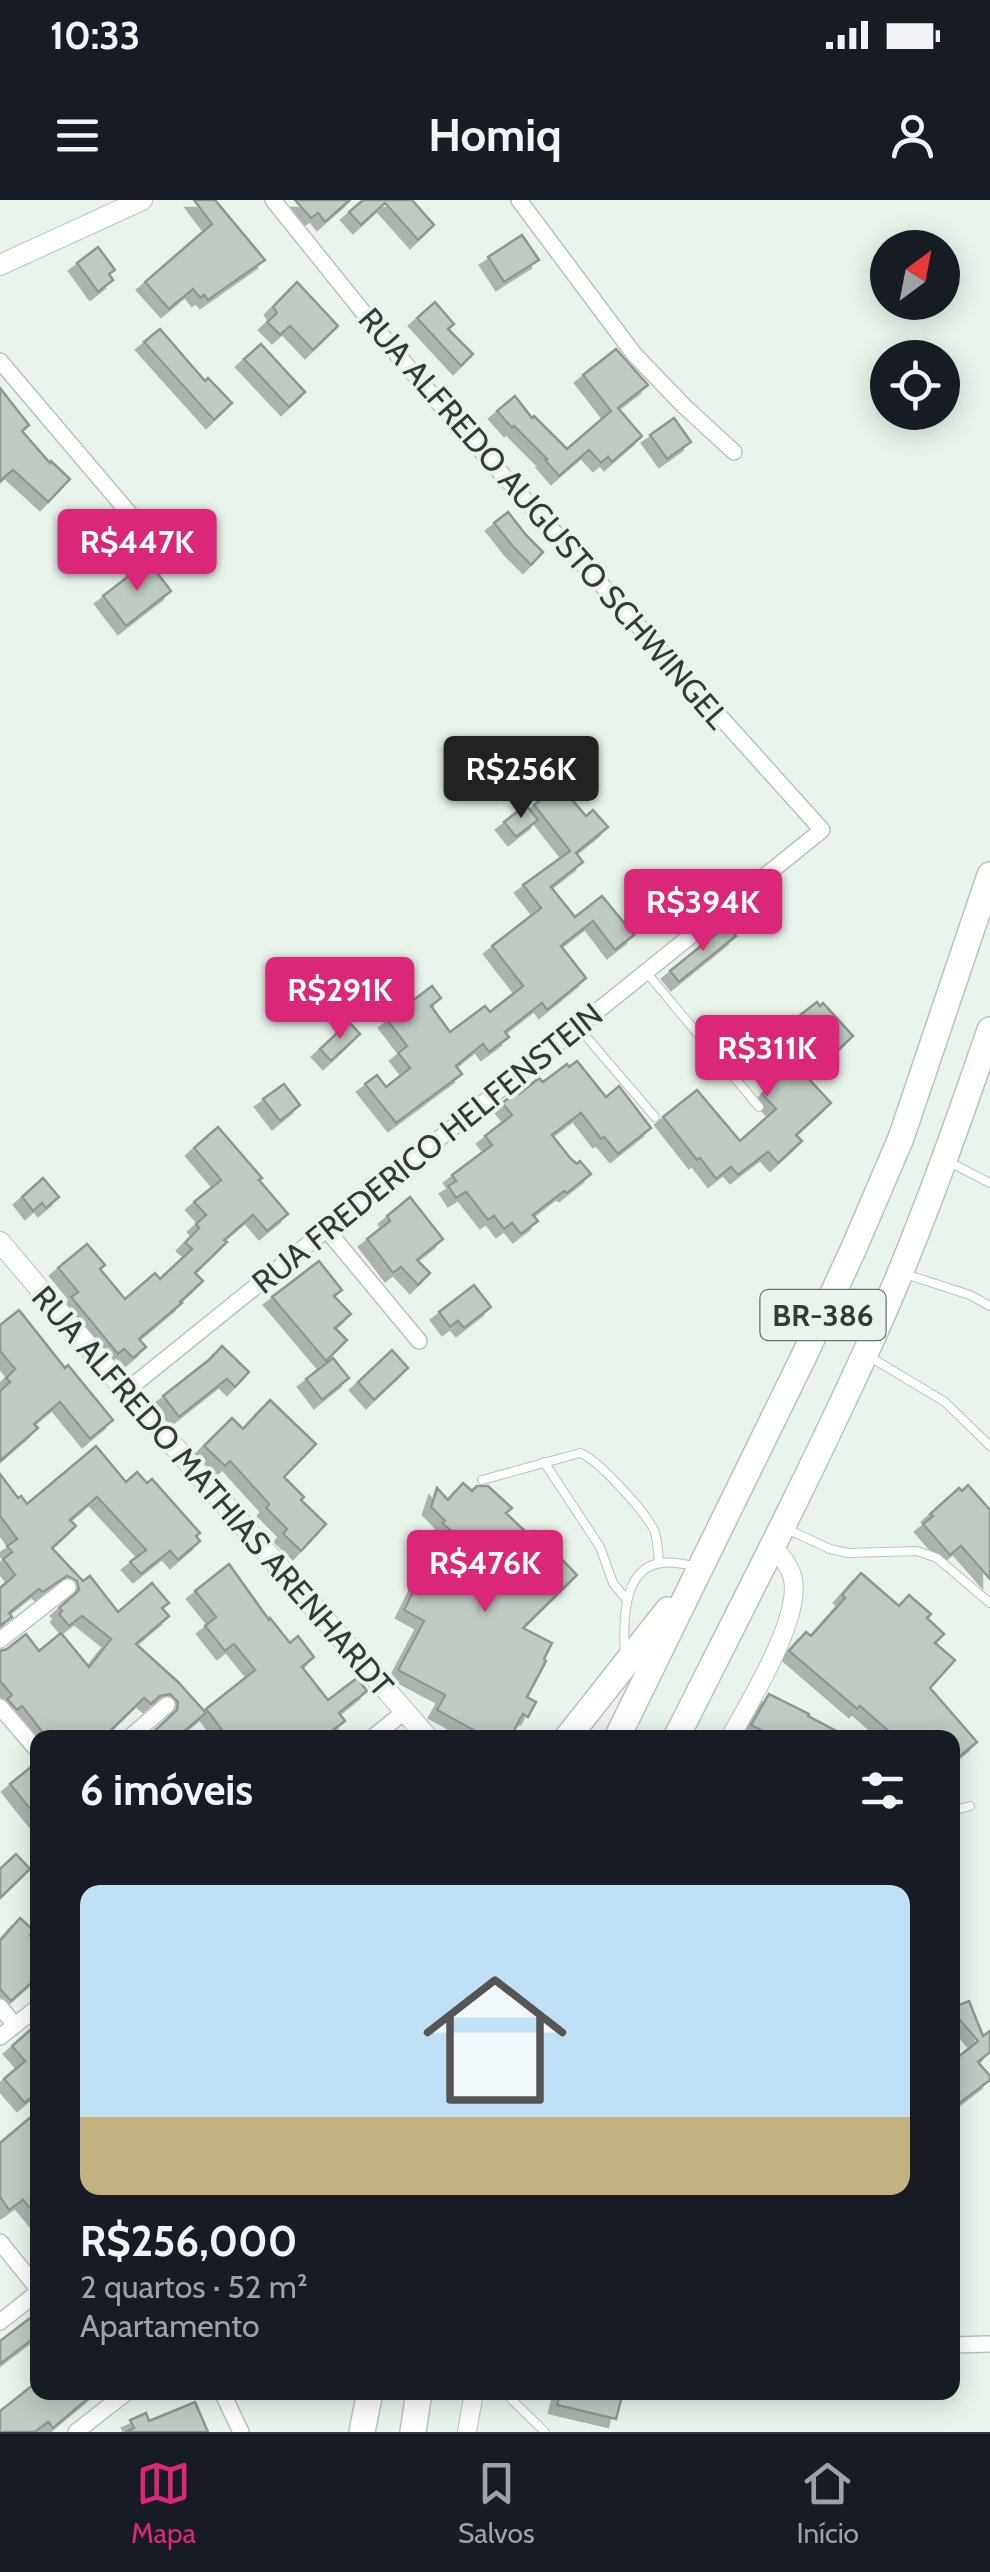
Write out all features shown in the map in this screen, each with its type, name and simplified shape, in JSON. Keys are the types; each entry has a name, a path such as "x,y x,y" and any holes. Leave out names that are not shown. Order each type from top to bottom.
{"highway":[{"name":"BR-386","path":"621,1730 853,1250 900,1138 990,875"},
{"name":"BR-386","path":"680,1730 865,1354 944,1160 990,1030"},
{"path":"573,1730 702,1567"},
{"path":"353,2400 353,2432"},
{"path":"362,2432 368,2400"},
{"path":"413,2432 418,2400"}],"main road":[{"path":"0,265 142,200"},
{"name":"RUA ALFREDO MATHIAS ARENHARDT","path":"0,1242 421,1730"}],"street":[{"name":"RUA ALFREDO AUGUSTO SCHWINGEL","path":"273,200 444,409 822,830"},
{"path":"519,200 634,354 734,452"},
{"path":"0,361 140,526"},
{"name":"RUA FREDERICO HELFENSTEIN","path":"126,1391 822,830"},
{"path":"326,1229 419,1341"},
{"path":"734,1730 764,1674 794,1598 778,1536"},
{"path":"0,1640 68,1587"},
{"path":"138,1730 167,1705"},
{"path":"0,1706 30,1742"},
{"path":"382,1730 404,1712"},
{"path":"0,2006 15,2024"},
{"path":"0,2036 30,2013"},
{"path":"0,2242 30,2281"},
{"path":"0,2322 30,2298"},
{"path":"960,2346 990,2344"},
{"path":"76,2432 117,2400"},
{"path":"226,2400 241,2432"},
{"path":"467,2432 473,2400"}],"lane":[{"path":"646,972 759,1107"},
{"path":"578,1027 655,1117"},
{"path":"944,1160 990,1183"},
{"path":"900,1272 970,1295 990,1306"},
{"path":"865,1354 945,1402 990,1446"},
{"path":"482,1480 580,1453 588,1456 650,1523 657,1536 660,1562"},
{"path":"544,1462 600,1547 613,1584 627,1600"},
{"path":"778,1536 848,1553 917,1551 936,1558 990,1603"},
{"path":"626,1664 627,1600 637,1578 660,1562 702,1567"},
{"path":"960,1809 970,1806"},
{"path":"512,2400 546,2432"}],"building":[{"path":"194,200 215,200 265,260 208,300 204,295 200,298 193,289 169,309 145,282 212,224"},
{"path":"295,200 350,200 325,222 318,213 311,218"},
{"path":"363,200 412,200 434,225 418,240 385,203 361,225 349,212"},
{"path":"522,235 539,260 504,282 488,257"},
{"path":"98,247 115,270 109,274 113,280 98,292 77,263"},
{"path":"297,282 338,326 313,350 290,326 280,335 267,322 277,313 273,307"},
{"path":"435,302 454,324 448,329 473,354 461,366 417,318"},
{"path":"160,329 205,381 208,378 232,403 214,420 144,342"},
{"path":"261,344 305,392 289,407 244,359"},
{"path":"616,349 648,385 618,408 642,436 612,462 608,457 601,463 589,450 559,476 547,459 497,411 515,396 532,418 567,449 611,411 583,375"},
{"path":"0,388 29,425 22,431 70,479 48,502 13,470 0,481"},
{"path":"674,418 691,442 667,459 650,435"},
{"path":"508,512 543,552 531,565 494,523"},
{"path":"148,561 171,591 126,626 103,596"},
{"path":"562,788 586,816 593,810 608,827 576,853 583,862 551,887 575,917 602,896 634,935 615,950 593,921 561,946 586,978 547,1010 542,1003 505,1032 509,1037 489,1052 483,1044 456,1066 462,1074 396,1123 365,1084 377,1075 386,1087 410,1068 398,1053 407,1046 387,1020 432,986 441,998 431,1006 450,1032 485,1006 490,1012 523,986 492,946 541,908 523,885 570,851 534,805"},
{"path":"526,805 538,820 516,837 504,822"},
{"path":"727,925 736,936 679,982 670,971"},
{"path":"817,1002 820,1006 823,1003 853,1036 808,1078 831,1103 796,1135 802,1141 778,1163 768,1152 738,1175 731,1167 716,1179 663,1117 697,1090 740,1141 776,1109 762,1094 791,1068 768,1040"},
{"path":"349,1022 360,1034 331,1061 320,1049"},
{"path":"577,1061 606,1097 619,1086 651,1128 618,1154 581,1113 552,1135 570,1158 577,1164 580,1161 591,1174 533,1215 538,1221 521,1234 512,1223 504,1229 494,1216 488,1220 466,1192 456,1198 448,1186 456,1181 452,1175 492,1145 485,1136 512,1115 502,1103 539,1078 543,1082"},
{"path":"284,1084 300,1105 280,1121 263,1099"},
{"path":"218,1127 288,1214 267,1231 253,1215 195,1273 203,1281 139,1339 146,1347 133,1358 124,1349 118,1354 71,1297 78,1292 58,1268 87,1244 105,1265 100,1269 125,1299 155,1273 160,1279 192,1249 185,1243 206,1215 194,1202 221,1180 194,1148"},
{"path":"43,1178 59,1197 46,1208 42,1203 33,1211 22,1197"},
{"path":"410,1197 443,1239 417,1260 430,1273 418,1285 401,1267 393,1273 367,1239 390,1221 387,1216"},
{"path":"319,1261 342,1290 334,1296 351,1314 335,1328 347,1340 326,1361 272,1297"},
{"path":"474,1285 491,1307 464,1328 458,1321 450,1327 439,1312"},
{"path":"19,1310 113,1420 90,1439 60,1402 34,1424 38,1428 0,1461 0,1391 10,1382 6,1378 15,1369 0,1351 0,1325"},
{"path":"222,1346 249,1372 235,1387 227,1379 179,1417 163,1396"},
{"path":"392,1350 408,1368 374,1400 358,1382"},
{"path":"333,1358 349,1378 322,1400 306,1379"},
{"path":"270,1400 316,1444 284,1477 326,1524 301,1551 283,1534 287,1529 266,1508 269,1504 230,1461 225,1466 204,1446 232,1418 243,1429"},
{"path":"96,1446 126,1482 137,1472 147,1483 152,1479 200,1533 196,1536 200,1541 178,1560 170,1551 141,1574 130,1562 146,1550 97,1497 70,1520 76,1526 52,1548 83,1581 90,1576 118,1612 152,1583 169,1603 162,1608 169,1616 136,1644 206,1713 186,1730 156,1730 177,1710 178,1702 170,1694 151,1704 144,1698 111,1730 41,1730 22,1706 17,1710 7,1699 12,1695 0,1681 0,1651 26,1634 39,1651 61,1633 89,1667 111,1639 82,1616 69,1626 59,1614 59,1608 79,1590 77,1581 67,1576 43,1592 39,1589 9,1613 12,1617 0,1626 0,1588 15,1575 3,1559 12,1552 7,1546 17,1539 0,1516 0,1474 27,1504"},
{"path":"463,1483 472,1491 477,1486 488,1486 512,1508 506,1513 530,1536 534,1531 577,1575 523,1628 552,1643 527,1697 536,1702 514,1730 473,1730 437,1710 445,1695 398,1670 424,1621 404,1610 421,1576 450,1591 463,1569 443,1552 457,1536 431,1507 437,1488 448,1500"},
{"path":"968,1485 990,1510 990,1579 961,1546 950,1555 923,1524 959,1488 962,1491"},
{"path":"229,1564 290,1643 298,1636 314,1657 302,1667 328,1700 357,1678 367,1691 339,1713 345,1721 333,1730 222,1730 206,1709 255,1670 234,1644 225,1651 205,1626 216,1617 195,1591"},
{"path":"861,1573 899,1606 909,1595 931,1614 927,1618 944,1634 935,1643 955,1660 930,1688 977,1742 960,1756 960,1730 887,1730 789,1651 806,1632 811,1636 845,1598 842,1595"},
{"path":"769,1694 835,1730 761,1730 751,1725"},
{"path":"30,1768 30,1809 10,1784"},
{"path":"16,1854 30,1869 0,1898 0,1869"},
{"path":"20,1918 30,1927 30,1984 11,2001 0,1989 0,1941"},
{"path":"969,2001 983,2036 990,2031 990,2052 978,2062 990,2080 960,2103 960,2056 978,2041 960,2020 960,2005"},
{"path":"30,2030 30,2099 25,2103 4,2079 25,2061 12,2046"},
{"path":"30,2118 30,2208 23,2200 9,2210 0,2197 0,2143"},
{"path":"30,2318 30,2341 0,2364 0,2341"},
{"path":"30,2387 30,2400 86,2400 53,2428 48,2422 35,2432 0,2432 0,2411"},
{"path":"558,2400 621,2400 616,2419 557,2405"},
{"path":"195,2402 208,2432 125,2432 134,2428 130,2420 146,2413 149,2421"}]}
